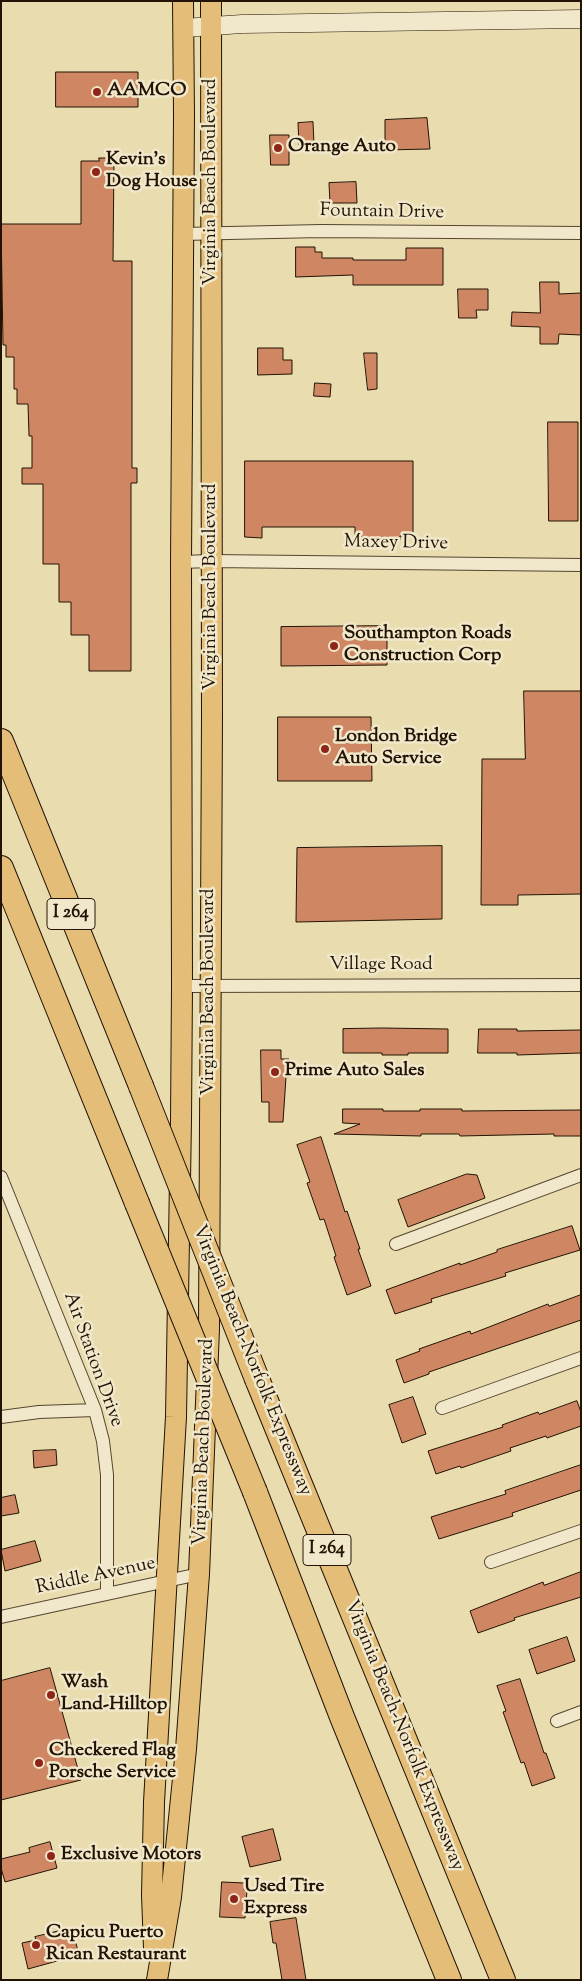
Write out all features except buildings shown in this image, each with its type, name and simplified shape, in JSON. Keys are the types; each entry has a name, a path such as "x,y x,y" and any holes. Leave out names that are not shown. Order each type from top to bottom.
{"highway":[{"name":"Virginia Beach-Norfolk Expressway","path":"1,741 257,1379 504,1980"},
{"name":"I 264","path":"1,868 255,1492 449,1980"},
{"path":"388,1829 439,1980"}],"main road":[{"name":"Virginia Beach Boulevard","path":"157,1980 152,1894 176,1417 182,986 183,1"},
{"name":"Virginia Beach Boulevard","path":"157,1980 171,1897 178,1837 199,1574 209,1329 211,1"}],"street":[{"path":"184,28 581,19"},
{"name":"Fountain Drive","path":"182,234 320,231 581,233"},
{"name":"Maxey Drive","path":"181,562 581,565"},
{"name":"Village Road","path":"182,986 581,985"},
{"path":"396,1244 581,1175"},
{"name":"Air Station Drive","path":"1,1177 95,1410 103,1441 107,1475 107,1594"},
{"path":"442,1408 581,1358"},
{"path":"1,1417 39,1412 95,1410"},
{"path":"491,1562 581,1531"},
{"name":"Riddle Avenue","path":"1,1617 199,1574"},
{"path":"557,1720 581,1712"}],"place":[{"name":"AAMCO","path":"97,92"},
{"name":"Orange Auto","path":"278,148"},
{"name":"Kevin's Dog House","path":"96,172"},
{"name":"Southampton Roads Construction Corp","path":"334,646"},
{"name":"London Bridge Auto Service","path":"325,749"},
{"name":"Prime Auto Sales","path":"275,1072"},
{"name":"Wash Land-Hilltop","path":"51,1695"},
{"name":"Checkered Flag Porsche Service","path":"39,1763"},
{"name":"Exclusive Motors","path":"51,1856"},
{"name":"Used Tire Express","path":"234,1899"},
{"name":"Capicu Puerto Rican Restaurant","path":"36,1945"}]}
